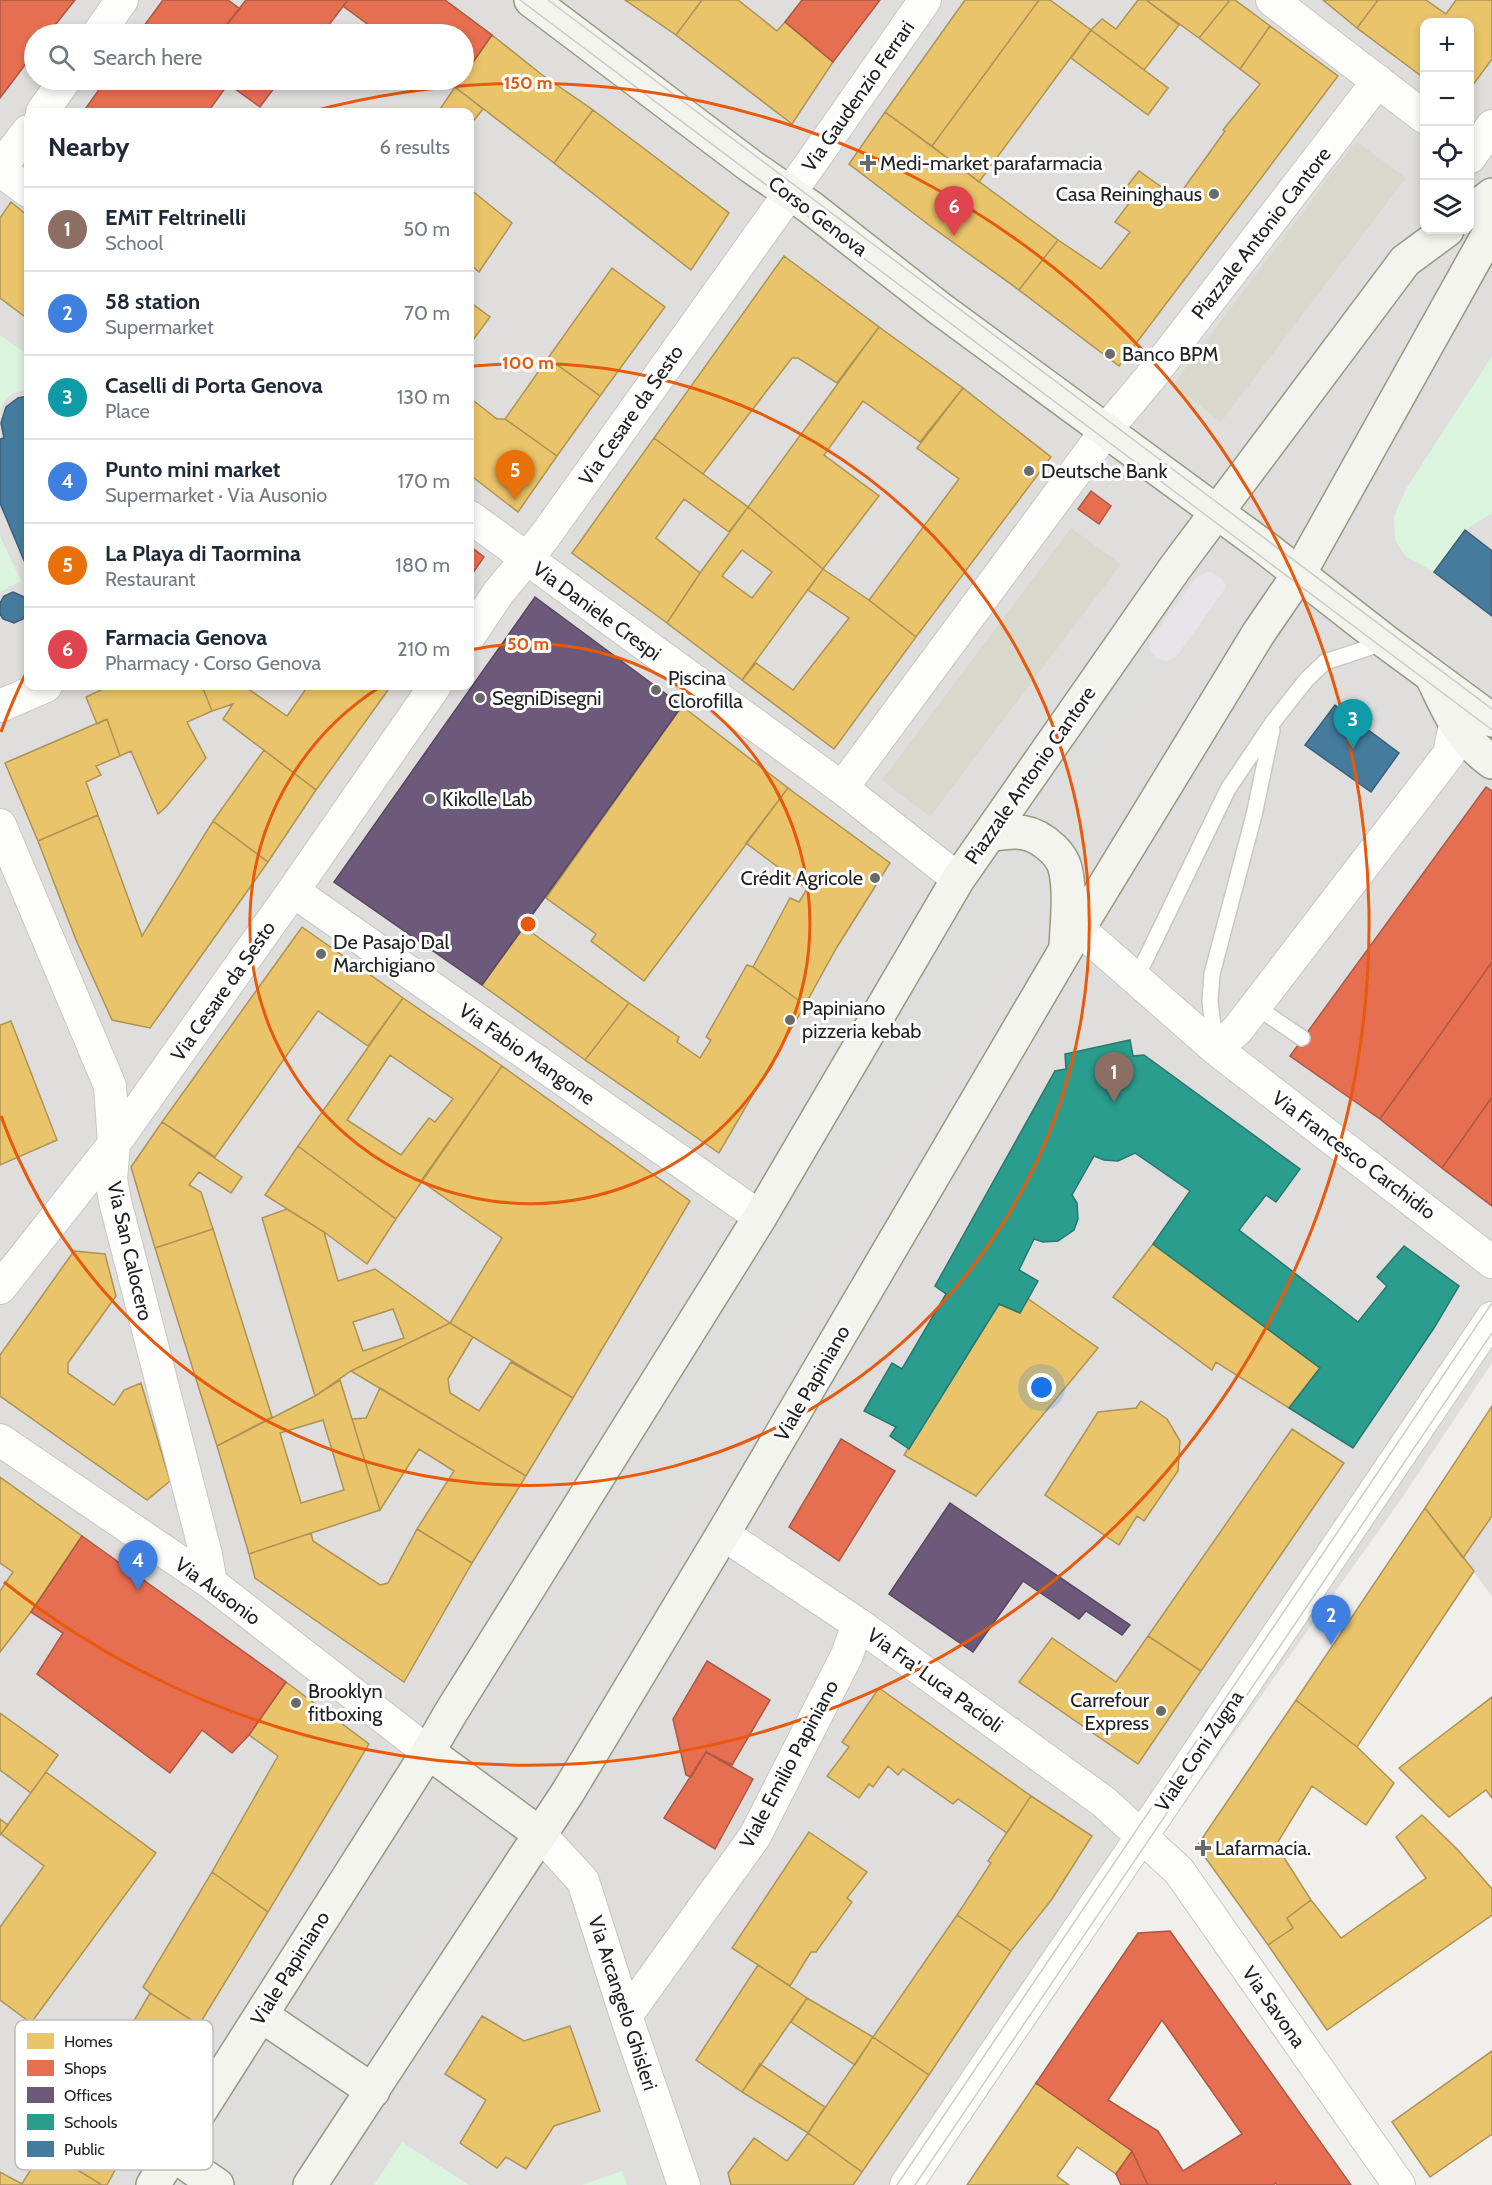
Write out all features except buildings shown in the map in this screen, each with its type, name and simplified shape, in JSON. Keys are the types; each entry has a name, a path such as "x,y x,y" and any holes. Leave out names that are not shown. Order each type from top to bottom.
{"main road":[{"name":"Corso Genova","path":"531,0 1106,431"},
{"path":"1474,209 1492,195"},
{"path":"1072,939 1258,634 1299,574 1492,228"},
{"name":"Piazzale Antonio Cantore","path":"958,879 1175,568 1405,261 1442,234"},
{"path":"1106,431 1217,512 1480,712 1474,749 1492,762"},
{"path":"989,835 1019,831 1031,833 1062,858 1066,870 1072,939"},
{"name":"Viale Papiniano","path":"213,2090 428,1752 468,1684 760,1217 958,879"},
{"name":"Viale Papiniano","path":"310,2185 568,1792 723,1534 1072,939"},
{"path":"428,1752 540,1834"},
{"path":"261,2015 373,2091"},
{"name":"Viale Papiniano","path":"153,2185 162,2170"},
{"path":"195,2170 217,2185"}],"street":[{"path":"105,24 122,0"},
{"name":"Via Gaudenzio Ferrari","path":"790,192 925,0"},
{"path":"1272,0 1420,113"},
{"name":"Piazzale Antonio Cantore","path":"958,879 842,788 1106,431 1149,379 1378,81"},
{"path":"45,108 58,90"},
{"path":"1474,149 1492,126"},
{"path":"24,136 0,169 24,188"},
{"name":"Via Cesare da Sesto","path":"474,629 499,592 527,560 790,192"},
{"name":"Piazzale Antonio Cantore","path":"1405,261 1422,234"},
{"name":"Via Daniele Crespi","path":"474,520 842,788"},
{"path":"0,706 37,690"},
{"name":"Via Cesare da Sesto","path":"0,1288 114,1144 432,690"},
{"path":"1072,939 1136,979 1215,1049 1238,1029 1480,712"},
{"name":"Via San Calocero","path":"0,825 110,1086 114,1144 111,1179 115,1201 206,1555 211,1583"},
{"name":"Via Fabio Mangone","path":"293,891 760,1217"},
{"name":"Via Francesco Carchidio","path":"1215,1049 1492,1262"},
{"name":"Viale Coni Zugna","path":"906,2185 1492,1318"},
{"name":"Via Ausonio","path":"0,1440 211,1583 428,1752"},
{"name":"Via Fra' Luca Pacioli","path":"723,1534 858,1624 1104,1802 1141,1836"},
{"name":"Viale Emilio Papiniano","path":"626,2016 755,1836 847,1655 858,1624"},
{"name":"Via Arcangelo Ghisleri","path":"540,1834 583,1881 684,2185"},
{"name":"Via Savona","path":"1141,1836 1179,1871 1398,2185"}],"lane":[{"path":"1136,979 1228,789 1273,722 1307,679 1325,662 1386,642"},
{"path":"1215,1049 1210,1001 1212,974 1254,815 1273,722"},
{"path":"1255,1006 1302,1038"}],"shaded area":[{"path":"0,0 1492,0 1492,1363 1402,1498 997,2067 919,2185 0,2185"},
{"path":"1356,141 1406,178 1221,422 1173,385"},
{"path":"1071,528 1121,564 930,817 882,780"},
{"path":"1212,572 1223,580 1224,590 1176,657 1166,661 1157,659 1151,652 1149,641 1196,578"},
{"path":"1151,638 1166,661 1083,783 1068,757"},
{"path":"1019,848 1029,849 1051,869 1052,889 1048,898 521,1792 513,1794 467,1763 465,1756 992,863 999,855"},
{"path":"1492,1406 1492,1596 1463,1558"},
{"path":"437,1805 484,1837 485,1843 264,2185 186,2185 196,2170 213,2170 213,2143 431,1807"},
{"path":"554,1921 580,1925 668,2185 644,2185"}],"green space":[{"path":"0,335 24,352 24,390 10,396 0,412"},
{"path":"1492,356 1492,513 1465,530 1434,572 1405,556 1395,539 1394,516 1406,489"},
{"path":"0,536 21,581 0,592"},
{"path":"402,2142 469,2185 374,2185"},
{"path":"622,2171 627,2185 582,2185"}],"tram line":[{"path":"520,0 1492,730"},
{"path":"548,0 1492,709"},
{"path":"897,2185 1492,1303"},
{"path":"915,2185 1492,1333"}],"place":[{"name":"Medi-market parafarmacia","path":"868,163"},
{"name":"Casa Reininghaus","path":"1214,194"},
{"name":"Farmacia Genova","path":"954,236"},
{"name":"Banco BPM","path":"1110,354"},
{"name":"Deutsche Bank","path":"1029,471"},
{"name":"La Playa di Taormina","path":"515,500"},
{"name":"Piscina Clorofilla","path":"656,690"},
{"name":"SegniDisegni","path":"480,698"},
{"name":"Caselli di Porta Genova","path":"1353,749"},
{"name":"Kikolle Lab","path":"430,799"},
{"name":"Crédit Agricole","path":"875,878"},
{"name":"De Pasajo Dal Marchigiano","path":"321,954"},
{"name":"Papiniano pizzeria kebab","path":"790,1020"},
{"name":"EMiT Feltrinelli","path":"1114,1102"},
{"name":"Punto mini market","path":"138,1590"},
{"name":"58 station","path":"1331,1645"},
{"name":"Brooklyn fitboxing","path":"296,1703"},
{"name":"Carrefour Express","path":"1161,1711"},
{"name":"Lafarmacia.","path":"1203,1848"}]}
